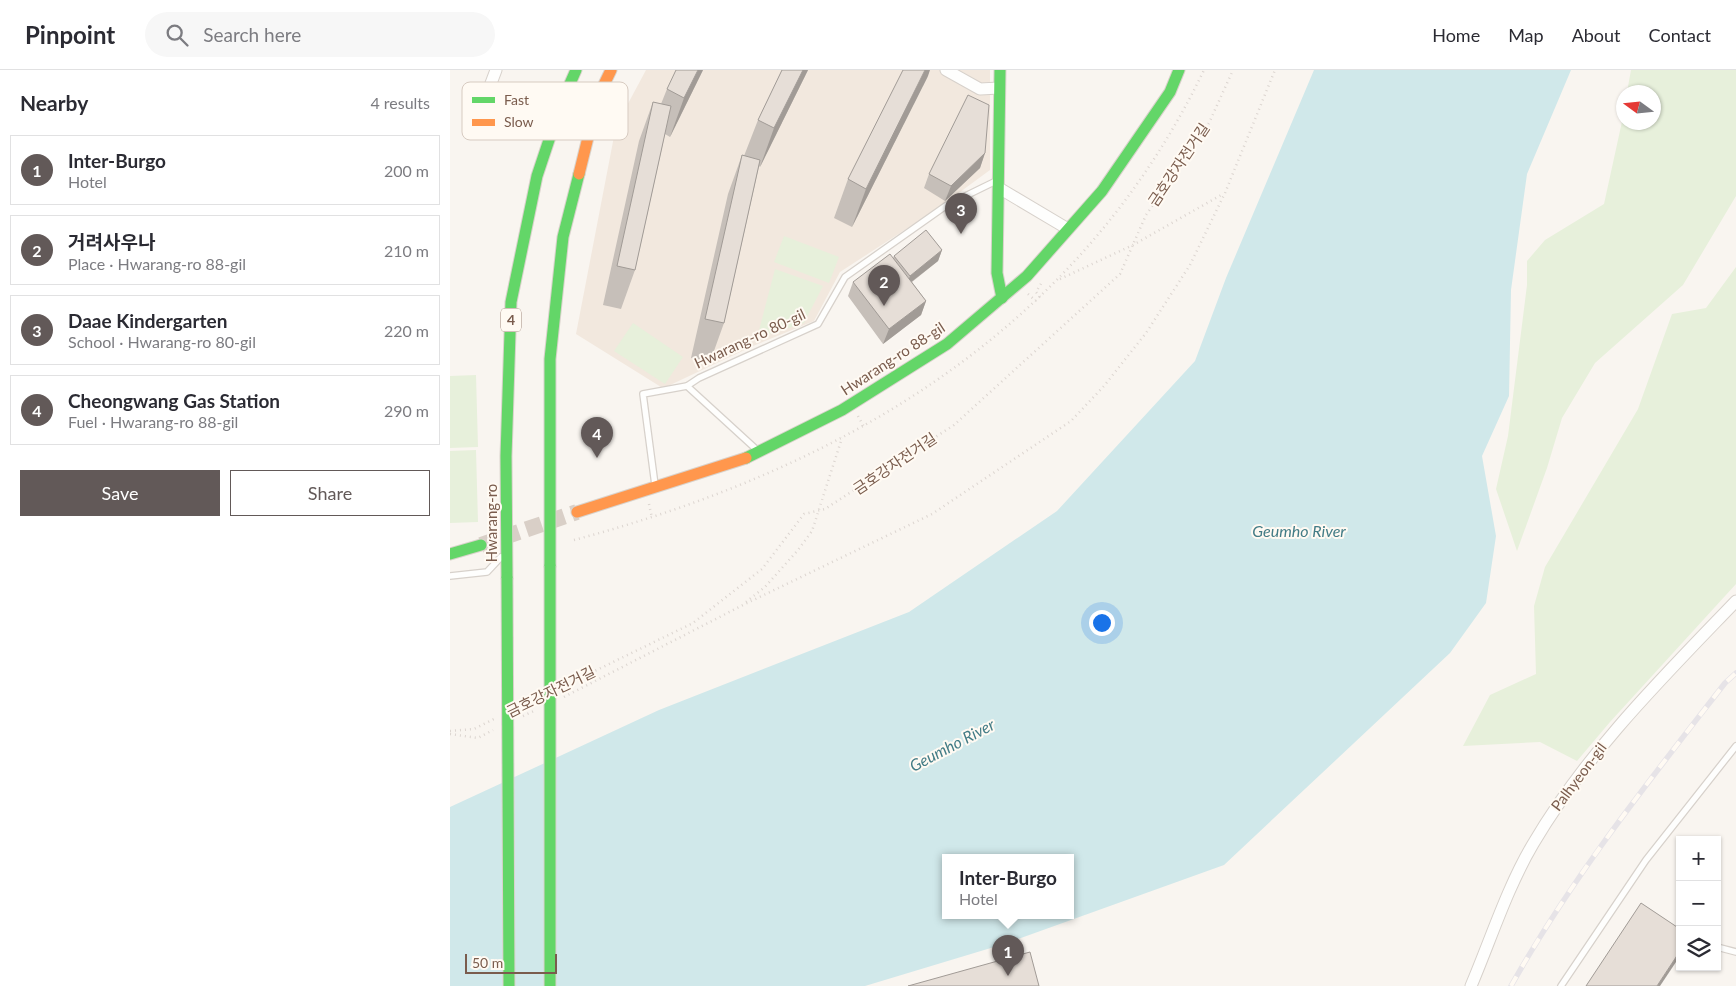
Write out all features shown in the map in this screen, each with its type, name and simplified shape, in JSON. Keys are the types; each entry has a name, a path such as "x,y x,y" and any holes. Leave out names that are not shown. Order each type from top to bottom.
{"main road":[{"name":"Hwarang-ro","path":"571,82 576,70"},
{"path":"605,82 611,70"},
{"path":"1000,70 998,273 1002,298"},
{"name":"Hwarang-ro 88-gil","path":"578,512 741,461 842,410 947,344 1027,276 1102,191 1170,92 1179,70"},
{"name":"Hwarang-ro","path":"509,986 506,456 511,302 537,176 549,140"},
{"path":"550,986 550,360 564,237 588,140"},
{"path":"450,554 481,545"}],"street":[{"path":"492,82 496,70"},
{"path":"946,70 980,89 999,88"},
{"path":"999,184 1068,229"},
{"name":"Palhyeon-gil","path":"1471,986 1515,879 1548,819 1611,734 1654,686 1736,601"}],"lane":[{"name":"Hwarang-ro 80-gil","path":"759,452 687,386 699,378 818,324 845,277 947,205 999,184"},
{"path":"656,487 643,394 687,386"},
{"path":"450,576 487,572 508,550"},
{"path":"1561,986 1646,860 1736,746"},
{"path":"1721,948 1736,952"}],"path":[{"name":"금호강자전거길","path":"555,690 693,624 762,569 804,514 825,509 854,492 954,425 1120,274 1146,215 1209,123 1233,70"},
{"path":"556,701 743,605 932,514 1071,421 1104,386 1168,302 1190,265 1225,193 1275,70"},
{"path":"1058,279 1133,245 1225,193"},
{"path":"743,605 765,587 798,550 812,530 843,437"},
{"name":"금호강자전거길","path":"519,707 537,698"},
{"path":"521,717 539,709"},
{"name":"금호강자전거길","path":"450,733 474,729 501,716"},
{"path":"450,733 478,738 495,730"}],"shaded area":[{"path":"646,70 990,70 990,170 937,209 840,272 814,321 753,346 668,386 661,387 576,334 613,140 628,140 628,104"}],"green space":[{"path":"1631,70 1736,70 1736,196 1683,285 1595,363 1562,418 1547,468 1517,551 1496,489 1508,436 1527,285 1527,261 1545,240 1604,204 1620,130 1661,130 1661,85 1628,85"},
{"path":"784,236 839,257 829,283 774,262"},
{"path":"1736,267 1736,584 1610,722 1577,761 1540,742 1463,746 1490,695 1536,674 1534,606 1545,567 1638,409 1672,314 1706,308"},
{"path":"775,269 823,286 804,323 757,338"},
{"path":"633,323 683,357 665,384 614,351"},
{"path":"476,375 478,447 450,448 450,376"},
{"path":"476,450 478,522 450,523 450,451"}],"water":[{"name":"Geumho River","path":"1314,70 1571,70 1527,174 1511,290 1509,396 1482,456 1496,536 1486,603 1450,653 1224,865 1074,919 1074,854 942,854 942,919 1074,919 1004,944 865,986 450,986 450,807 659,710 909,612 1057,511 1195,361 1226,278"}],"building":[{"path":"676,70 698,70 684,98 667,89"},
{"path":"782,70 803,70 774,128 758,120"},
{"path":"903,70 925,70 866,189 848,179"},
{"path":"968,95 989,105 985,153 951,186 929,174"},
{"path":"653,102 671,106 635,270 617,266"},
{"path":"742,155 760,160 724,323 705,319"},
{"path":"926,230 942,250 910,276 894,256"},
{"path":"890,254 926,301 889,329 853,282"},
{"path":"1641,903 1676,926 1676,957 1657,986 1586,986"},
{"path":"1030,952 1039,986 908,986"}],"tunnel":[{"path":"481,545 577,512"}],"railway":[{"path":"1511,986 1559,906 1612,830 1725,683 1736,673"}],"traffic: fast":[{"path":"571,82 576,70"},
{"path":"1000,70 997,273 1002,298"},
{"path":"746,458 842,410 947,344 1027,276 1102,191 1170,92 1179,70"},
{"path":"507,578 506,456 511,302 537,176 549,140"},
{"path":"550,566 550,359 563,237 579,174"},
{"path":"450,554 481,545"},
{"path":"550,566 550,986"},
{"path":"507,578 509,986"}],"traffic: slow":[{"path":"605,82 611,70"},
{"path":"579,174 587,140"},
{"path":"577,512 746,458"}],"place":[{"name":"Daae Kindergarten","path":"961,234"},
{"name":"거려사우나","path":"884,306"},
{"name":"Cheongwang Gas Station","path":"597,458"},
{"name":"Inter-Burgo","path":"1008,976"}]}
